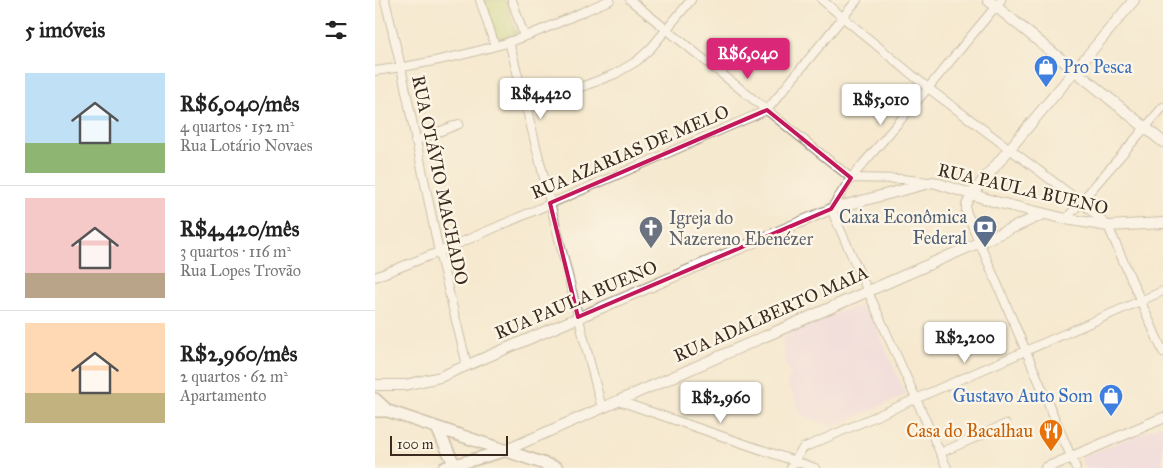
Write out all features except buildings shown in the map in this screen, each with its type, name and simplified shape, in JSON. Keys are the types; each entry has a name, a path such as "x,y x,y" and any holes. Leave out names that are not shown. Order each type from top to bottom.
{"main road":[{"path":"971,195 1134,0"},
{"path":"995,2 1163,142"},
{"name":"RUA PAULA BUENO","path":"375,385 405,384 440,377 831,209 933,182 971,195 1066,219 1108,226 1163,223"},
{"name":"RUA ADALBERTO MAIA","path":"451,467 504,450 619,401 867,290 1044,214"},
{"path":"375,399 388,411"},
{"path":"375,411 388,411 557,468"},
{"path":"1046,468 1163,418"},
{"path":"437,428 451,467"}],"street":[{"name":"RUA OTÁVIO MACHADO","path":"385,0 401,67 439,252 467,365"},
{"path":"480,0 495,46"},
{"path":"512,0 523,36"},
{"path":"375,71 401,67 509,42 610,0"},
{"path":"630,0 851,178 903,179 933,182"},
{"path":"527,108 615,74 637,61 691,0"},
{"path":"822,0 928,88 1081,203 1108,226 1163,352"},
{"name":"RUA AZARIAS DE MELO","path":"375,278 767,110 857,0"},
{"path":"947,468 831,209 851,178 928,88 995,2"},
{"path":"509,42 527,108 577,317 602,408"},
{"path":"1066,219 1163,106"},
{"path":"415,141 459,124"},
{"path":"971,195 965,210 1076,468"},
{"path":"793,464 803,448 1163,291"},
{"path":"619,401 793,464 815,468"},
{"path":"940,453 1006,424"}],"highlighted area":[{"path":"767,110 851,178 831,209 578,317 550,203"}],"shaded area":[{"path":"865,303 906,395 833,427 802,415 787,383 791,373 785,365 782,337 821,319"},
{"path":"1163,424 1163,468 1085,468 1081,458"}],"green space":[{"path":"485,0 506,0 516,33 498,40"}],"place":[{"name":"Pro Pesca","path":"1046,88"},
{"name":"Caixa Econômica Federal","path":"985,248"},
{"name":"Igreja do Nazereno Ebenézer","path":"651,249"},
{"name":"Gustavo Auto Som","path":"1111,417"},
{"name":"Casa do Bacalhau","path":"1051,452"}]}
